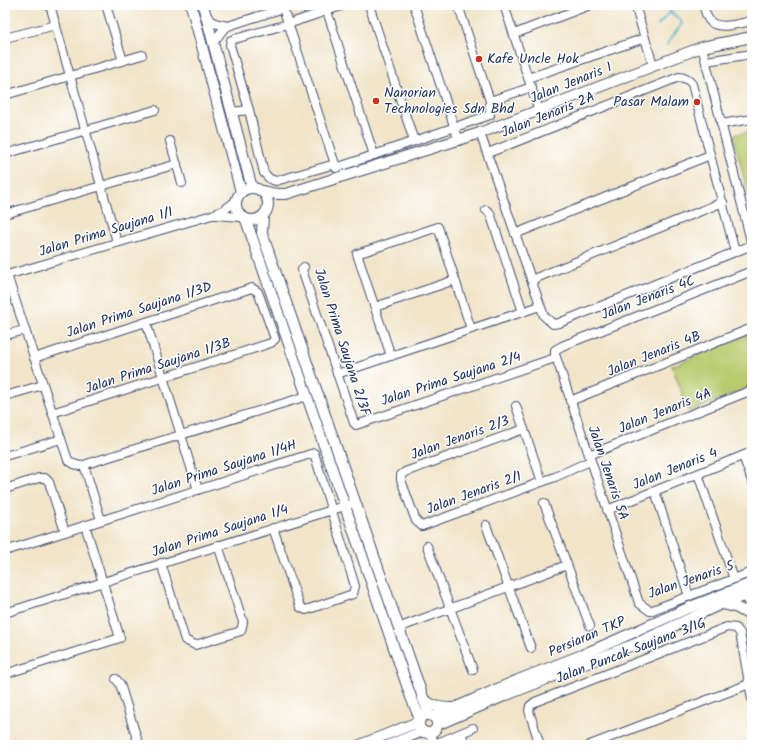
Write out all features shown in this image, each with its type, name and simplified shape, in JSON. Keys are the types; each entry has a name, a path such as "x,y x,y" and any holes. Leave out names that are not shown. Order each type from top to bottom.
{"street":[{"path":"50,5 118,242"},
{"path":"106,5 123,61"},
{"path":"191,5 241,192"},
{"path":"213,43 228,26 293,5"},
{"path":"344,5 326,8 288,24 231,40 230,45 249,110 264,173 270,180 276,181 374,155 490,116 490,101 458,5"},
{"path":"369,5 414,141"},
{"path":"414,5 459,141"},
{"path":"504,5 540,111"},
{"path":"514,34 590,5"},
{"path":"635,5 653,65"},
{"path":"703,5 708,19 712,24 719,26 752,21"},
{"path":"283,8 339,178"},
{"path":"326,8 374,155"},
{"path":"204,10 214,23 228,26"},
{"path":"204,10 231,112 256,189 267,197 268,201 262,233 423,699 427,723 435,744 473,728"},
{"path":"5,38 56,25"},
{"path":"528,78 645,38"},
{"name":"Jalan Jenaris 1","path":"286,194 459,141 540,111 653,65 702,47 752,38"},
{"path":"480,133 544,316 552,324 559,323 752,245 702,47"},
{"path":"706,61 752,54"},
{"path":"5,95 142,55"},
{"name":"Jalan Jenaris 2A","path":"488,153 679,77 685,78 692,84 710,155"},
{"path":"490,101 532,87"},
{"path":"5,154 155,110"},
{"path":"231,112 249,110"},
{"path":"722,124 752,119"},
{"path":"170,141 182,183"},
{"path":"515,234 710,155 735,252"},
{"path":"5,214 177,164"},
{"path":"286,194 277,194 256,189 241,192 236,201 236,207 243,218 307,396 413,703 414,714 401,729"},
{"path":"212,215 255,220 286,194"},
{"path":"212,215 224,210 236,201"},
{"path":"531,280 723,202"},
{"path":"486,210 490,213 522,312"},
{"name":"Jalan Prima Saujana 1/1","path":"25,330 7,275 212,215"},
{"path":"391,356 357,254 438,227 471,329"},
{"name":"Jalan Prima Saujana 2/3F","path":"304,267 302,270 354,423 356,425"},
{"name":"Jalan Jenaris 4C","path":"555,354 562,346 752,271"},
{"path":"375,307 455,280"},
{"name":"Jalan Prima Saujana 1/3D","path":"34,358 252,288 258,292 274,339 271,344"},
{"path":"337,374 540,306"},
{"path":"146,322 198,490"},
{"path":"5,335 25,330 68,460 80,466 307,396"},
{"name":"Jalan Jenaris 4B","path":"570,401 747,330"},
{"name":"Jalan Prima Saujana 1/3B","path":"52,413 271,344"},
{"name":"Jalan Jenaris 5A","path":"555,354 639,603"},
{"name":"Jalan Prima Saujana 2/4","path":"356,425 555,354"},
{"path":"5,396 43,385"},
{"name":"Jalan Jenaris 4A","path":"590,458 752,390"},
{"path":"516,406 542,482"},
{"name":"Jalan Jenaris 2/3","path":"405,472 524,429"},
{"path":"5,456 61,439"},
{"name":"Jalan Jenaris 4","path":"607,510 752,452"},
{"name":"Jalan Prima Saujana 1/4H","path":"5,551 314,453 332,510"},
{"path":"743,456 752,481"},
{"name":"Jalan Jenaris 2/1","path":"405,472 401,475 401,480 416,521 422,526 542,482 590,458"},
{"path":"84,465 101,520"},
{"path":"698,474 734,579"},
{"path":"5,489 39,478 45,478 49,482 65,532"},
{"path":"655,491 689,596"},
{"name":"Jalan Prima Saujana 1/4","path":"5,613 355,502"},
{"path":"544,503 590,626"},
{"path":"273,528 300,607 306,610 353,594 355,586 332,510"},
{"path":"5,674 120,638 85,525"},
{"path":"486,525 531,648"},
{"path":"161,563 185,640 195,645 241,630 243,622 218,545"},
{"path":"427,546 473,670"},
{"path":"398,628 567,565"},
{"name":"Jalan Jenaris 5","path":"639,603 650,611 752,572"},
{"path":"750,589 752,620"},
{"name":"Persiaran TKP","path":"360,745 401,729 427,723 504,696 635,644 750,589"},
{"name":"Persiaran TKP","path":"388,745 455,708 518,680 688,608 750,589"},
{"path":"721,604 732,605 742,610 752,620"},
{"name":"Jalan Puncak Saujana 3/1G","path":"540,745 529,711 530,706 535,702 727,627 736,628 740,633 749,684"},
{"path":"116,679 120,684 140,745"},
{"path":"590,745 749,684 752,699"},
{"path":"423,699 431,705 438,707 455,708"},
{"path":"413,703 427,723"},
{"path":"461,733 466,745"}],"green space":[{"path":"752,131 752,211 733,135"},
{"path":"752,333 752,386 689,412 672,366"}],"waterway":[{"path":"658,25 672,10 674,5"},
{"path":"667,45 682,24 680,19 670,12"}],"place":[{"name":"Kafe Uncle Hok","path":"479,59"},
{"name":"Nanorian Technologies Sdn Bhd","path":"376,101"},
{"name":"Pasar Malam","path":"697,102"}]}
